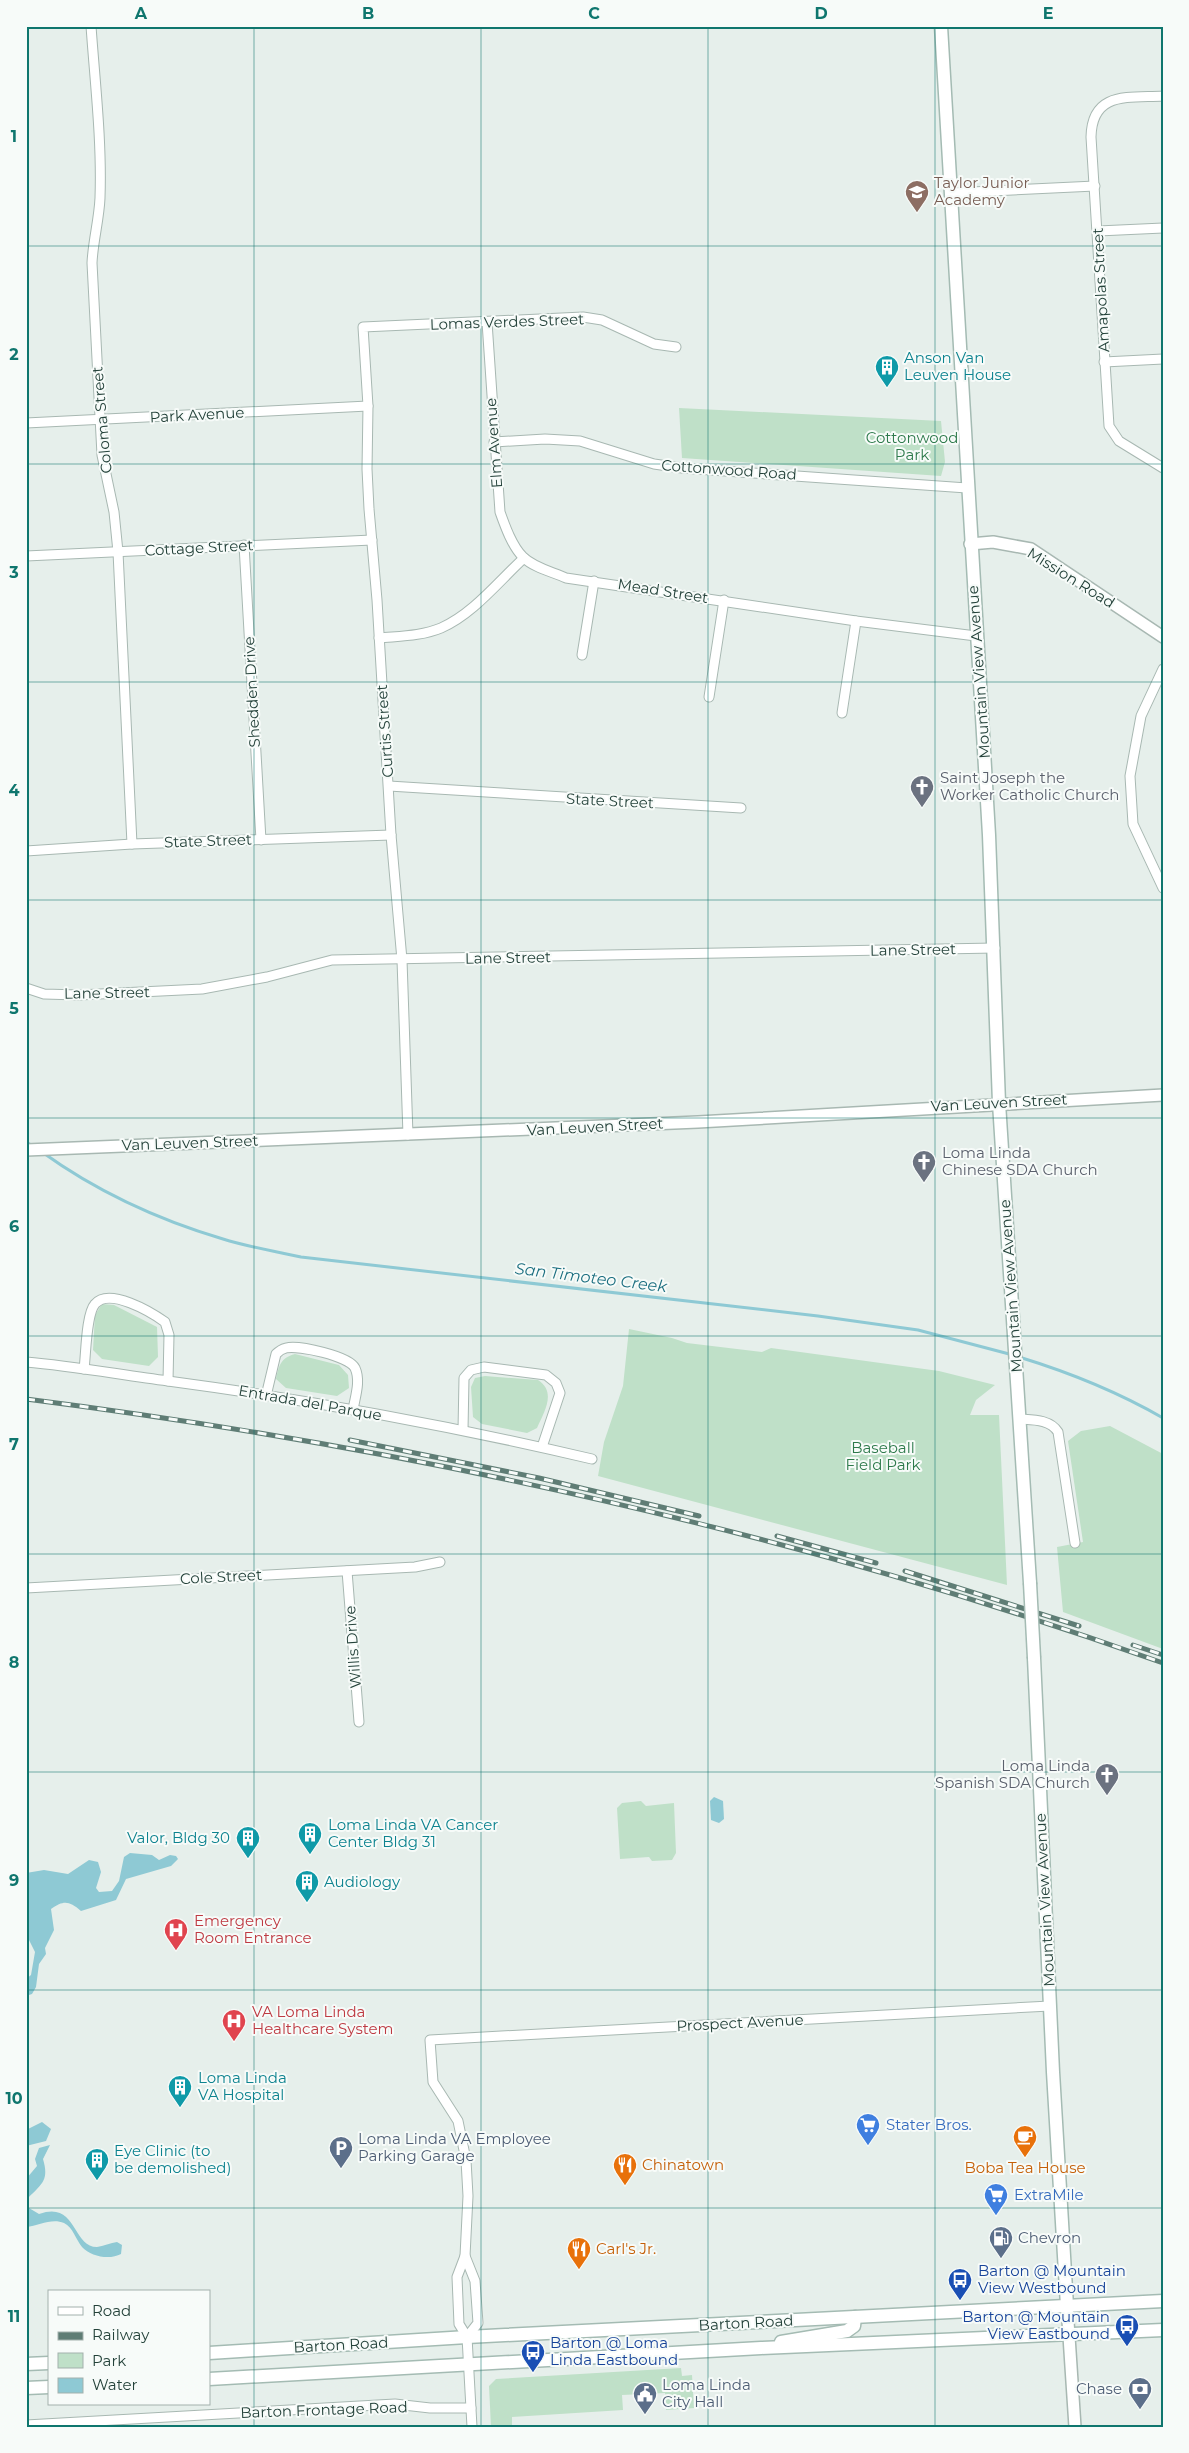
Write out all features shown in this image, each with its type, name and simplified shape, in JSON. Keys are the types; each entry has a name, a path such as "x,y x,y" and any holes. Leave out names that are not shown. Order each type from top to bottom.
{"main road":[{"name":"Mountain View Avenue","path":"941,26 995,948 999,1103 1030,1583 1050,2006 1067,2306"},
{"name":"Barton Road","path":"210,2353 467,2337 1163,2301"},
{"path":"752,2349 795,2338 847,2331 854,2326 855,2317"},
{"name":"Barton Road","path":"210,2379 752,2349 1163,2330"},
{"path":"26,2364 48,2363"},
{"path":"26,2388 48,2387"}],"street":[{"name":"Coloma Street","path":"91,26 100,170 100,199 93,242 92,263 102,455 114,512 118,552 132,844"},
{"name":"Amapolas Street","path":"1163,96 1119,98 1106,102 1094,117 1092,137 1104,362 1111,432 1119,441 1163,468"},
{"path":"951,193 1095,186"},
{"path":"1098,231 1163,228"},
{"name":"Lomas Verdes Street","path":"363,327 583,317 602,320 654,344 676,347"},
{"name":"Elm Avenue","path":"487,322 500,512 507,531 524,558"},
{"name":"Curtis Street","path":"363,327 368,406 367,469 391,835 402,960 408,1135"},
{"path":"1104,362 1163,359"},
{"name":"Park Avenue","path":"26,422 368,406"},
{"name":"Cottonwood Road","path":"494,442 545,439 580,441 654,464 682,468 968,488"},
{"name":"Cottage Street","path":"26,556 372,540"},
{"name":"Mission Road","path":"970,544 993,542 1032,549 1163,637"},
{"name":"Shedden Drive","path":"244,545 261,840"},
{"path":"379,638 439,629 461,618 524,558"},
{"name":"Mead Street","path":"524,558 539,567 566,578 594,580 856,622 976,636"},
{"path":"582,655 594,580"},
{"path":"709,697 724,600"},
{"path":"842,713 856,622"},
{"path":"1163,669 1141,716 1130,776 1133,824 1163,888"},
{"name":"State Street","path":"389,786 741,808"},
{"name":"State Street","path":"26,851 132,844 391,835"},
{"name":"Lane Street","path":"26,988 44,994 79,995 192,990 266,977 332,960 372,958 402,960 995,948"},
{"name":"Van Leuven Street","path":"26,1150 704,1122 999,1103 1163,1095"},
{"path":"84,1369 90,1316 94,1305 101,1300 113,1298 131,1304 165,1322 169,1335 168,1381"},
{"path":"266,1396 276,1354 284,1348 295,1348 343,1358 354,1366 358,1378 352,1410"},
{"name":"Entrada del Parque","path":"26,1362 168,1381 352,1410 464,1430 592,1459"},
{"path":"464,1430 464,1378 471,1370 484,1367 546,1375 556,1383 560,1393 542,1447"},
{"path":"1019,1419 1041,1421 1051,1425 1058,1432 1075,1542"},
{"name":"Cole Street","path":"26,1588 415,1567 440,1562"},
{"name":"Willis Drive","path":"348,1571 359,1722"},
{"name":"Prospect Avenue","path":"465,2256 468,2196 466,2160 458,2121 433,2082 430,2040 1050,2006"},
{"path":"465,2256 475,2281 478,2323 467,2337"},
{"path":"465,2256 456,2277 459,2324 467,2337 472,2427"},
{"name":"Mountain View Avenue","path":"1067,2306 1075,2427"},
{"name":"Barton Frontage Road","path":"26,2425 395,2404 430,2408 471,2408"}],"green space":[{"name":"Cottonwood Park","path":"679,408 941,421 945,462 941,476 682,458"},
{"path":"102,1304 114,1305 157,1327 158,1357 149,1366 102,1359 93,1350 95,1315"},
{"name":"Baseball Field Park","path":"629,1329 687,1343 762,1352 771,1348 939,1371 995,1385 976,1400 970,1415 999,1415 1007,1585 598,1476 604,1442 623,1386"},
{"path":"295,1354 339,1365 348,1375 349,1388 337,1396 286,1388 276,1379 278,1370 283,1360"},
{"path":"485,1376 538,1380 544,1385 548,1396 537,1428 527,1433 482,1424 473,1417 471,1387 475,1378"},
{"path":"1110,1426 1163,1454 1163,1649 1063,1612 1057,1547 1083,1542 1068,1441 1081,1431"},
{"path":"641,1801 646,1806 674,1803 676,1853 672,1860 652,1861 649,1857 620,1859 617,1808 622,1803"},
{"path":"681,2368 682,2376 692,2375 694,2408 666,2410 665,2393 622,2395 623,2410 512,2417 512,2427 491,2427 489,2386 496,2379"}],"water":[{"path":"714,1797 723,1801 724,1819 719,1823 711,1820 710,1801"},
{"path":"130,1853 152,1855 159,1860 170,1855 176,1856 178,1859 171,1866 126,1879 116,1900 81,1911 73,1905 66,1903 59,1904 51,1909 54,1930 45,1948 46,1954 39,1964 36,1987 32,1994 26,1996 26,1979 31,1975 35,1952 26,1934 26,1873 44,1870 68,1874 89,1860 98,1862 101,1872 96,1888 99,1892 112,1891 119,1881 124,1857"},
{"path":"42,2122 51,2129 46,2141 26,2146 26,2130"},
{"path":"50,2145 43,2159 45,2177 41,2185 28,2198 29,2208 39,2214 51,2211 61,2213 89,2245 97,2247 117,2242 122,2245 121,2254 106,2257 90,2253 82,2247 72,2231 64,2223 54,2221 26,2227 26,2179 37,2166 35,2159 39,2148"}],"waterway":[{"name":"San Timoteo Creek","path":"26,1142 33,1146"},
{"name":"San Timoteo Creek","path":"42,1152 106,1192 129,1203 175,1223 252,1247 301,1257 818,1316 918,1330 1013,1355"},
{"name":"San Timoteo Creek","path":"1019,1357 1092,1383 1163,1418"}],"railway":[{"path":"26,1399 171,1419 315,1442 602,1500 744,1535 885,1573 1024,1616 1163,1663"},
{"path":"350,1440 539,1478 699,1516"},
{"path":"777,1536 876,1563"},
{"path":"905,1571 1079,1626"},
{"path":"1133,1645 1163,1655"}],"place":[{"name":"Taylor Junior Academy","path":"917,213"},
{"name":"Anson Van Leuven House","path":"887,388"},
{"name":"Saint Joseph the Worker Catholic Church","path":"922,808"},
{"name":"Loma Linda Chinese SDA Church","path":"924,1183"},
{"name":"Loma Linda Spanish SDA Church","path":"1107,1796"},
{"name":"Loma Linda VA Cancer Center Bldg 31","path":"310,1855"},
{"name":"Valor, Bldg 30","path":"248,1859"},
{"name":"Audiology","path":"307,1903"},
{"name":"Emergency Room Entrance","path":"176,1951"},
{"name":"VA Loma Linda Healthcare System","path":"234,2042"},
{"name":"Loma Linda VA Hospital","path":"180,2108"},
{"name":"Stater Bros.","path":"868,2146"},
{"name":"Boba Tea House","path":"1025,2158"},
{"name":"Loma Linda VA Employee Parking Garage","path":"341,2169"},
{"name":"Eye Clinic (to be demolished)","path":"97,2181"},
{"name":"Chinatown","path":"625,2186"},
{"name":"ExtraMile","path":"996,2216"},
{"name":"Chevron","path":"1001,2259"},
{"name":"Carl's Jr.","path":"579,2270"},
{"name":"Barton @ Mountain View Westbound","path":"960,2301"},
{"name":"Barton @ Mountain View Eastbound","path":"1127,2347"},
{"name":"Barton @ Loma Linda Eastbound","path":"533,2373"},
{"name":"Chase","path":"1140,2410"},
{"name":"Loma Linda City Hall","path":"645,2415"}]}
